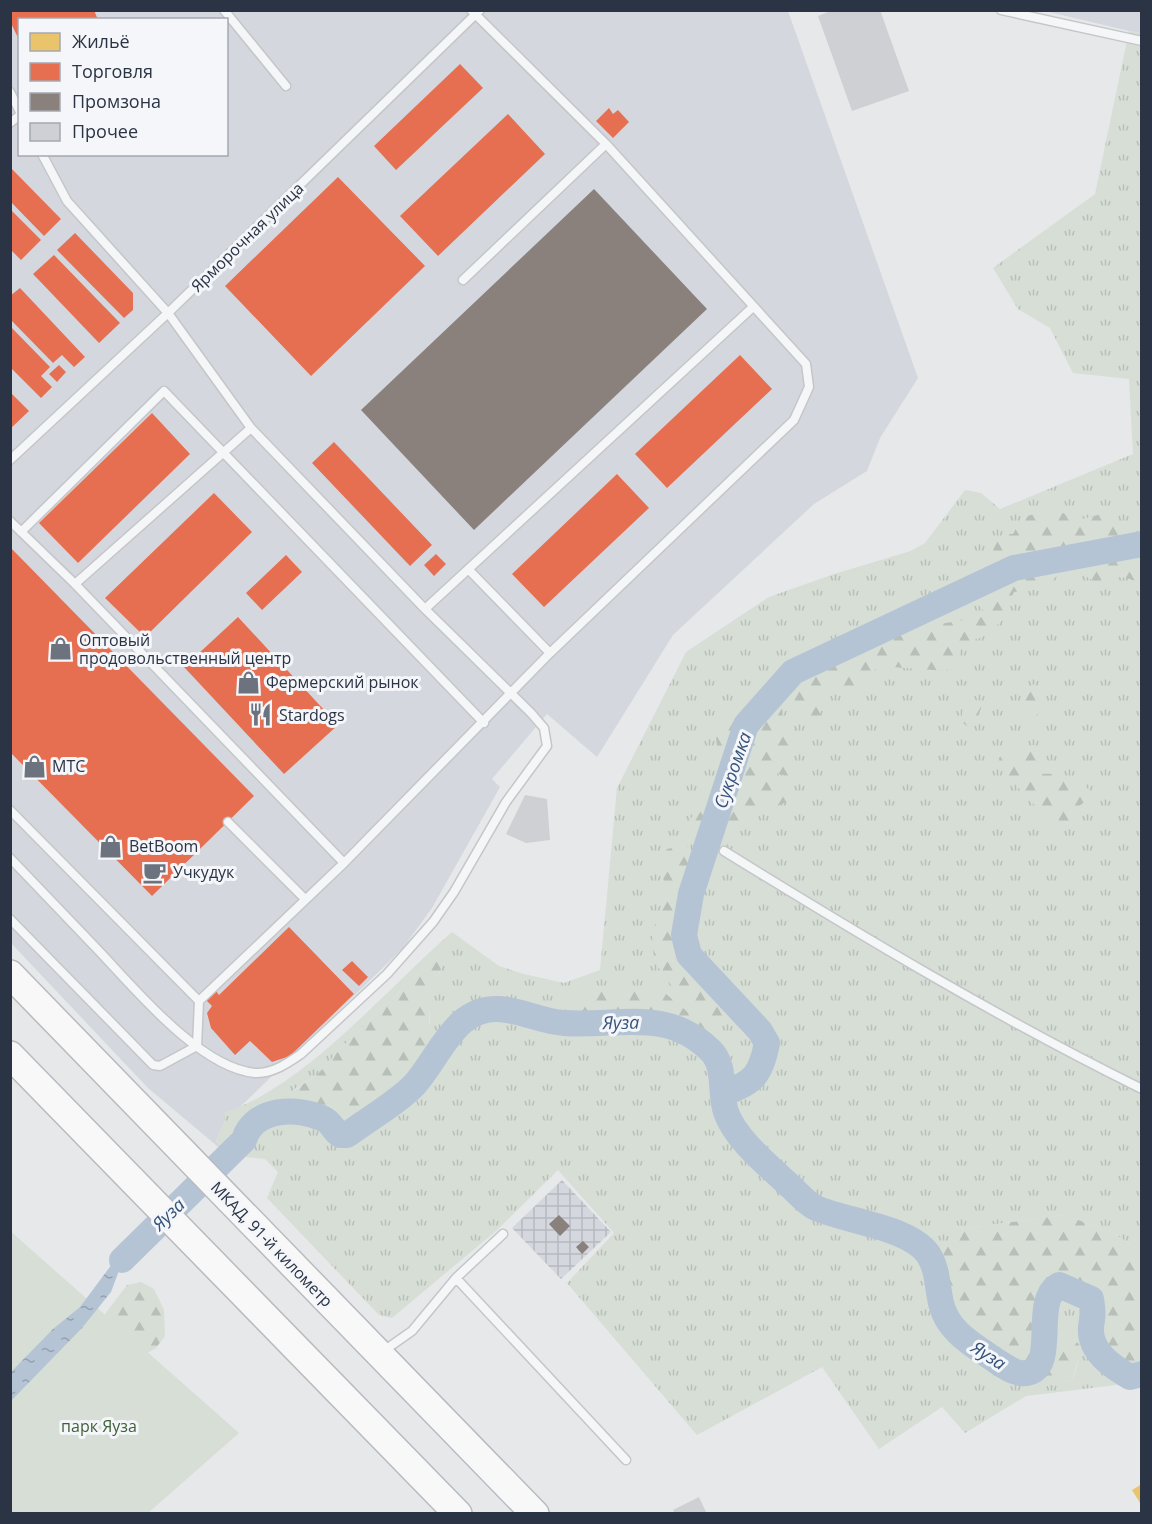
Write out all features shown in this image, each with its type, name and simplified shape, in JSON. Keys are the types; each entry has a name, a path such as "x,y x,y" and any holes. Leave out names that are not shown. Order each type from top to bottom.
{"highway":[{"name":"МКАД, 91-й километр","path":"10,974 535,1514"},
{"path":"10,1055 458,1514"}],"lane":[{"path":"224,10 286,86"},
{"path":"1001,10 1142,41"},
{"path":"197,1046 199,1001 344,863 484,723 550,653 794,420 809,387 806,364 606,144 475,12"},
{"name":"Ярморочная улица","path":"10,460 168,313 475,12"},
{"path":"10,92 18,109"},
{"path":"463,280 606,144"},
{"path":"10,858 166,1021 197,1046 234,1068 262,1073 286,1064 332,1026 411,949 454,892 506,802 547,746 544,728 425,609 251,428 168,313 67,201 43,156"},
{"path":"425,609 753,307"},
{"path":"21,532 165,392 224,450 484,723"},
{"path":"75,584 251,428"},
{"path":"10,521 75,584 344,863"},
{"path":"469,570 550,653"},
{"path":"10,810 199,1001"},
{"path":"228,822 305,899"},
{"path":"724,851 841,924 1047,1041 1142,1089"},
{"path":"10,919 153,1065 160,1066 197,1046"},
{"path":"379,1354 412,1331 456,1278 503,1234"},
{"path":"456,1278 626,1460"}],"shaded area":[{"path":"11,11 788,11 918,378 880,438 867,471 814,504 673,635 597,757 547,714 492,779 500,787 432,908 403,948 238,1109 224,1113 224,1123 216,1141 229,1156 148,1088 11,943"},
{"path":"1045,11 1141,11 1141,33 1129,31"},
{"path":"562,1180 611,1232 561,1279 512,1228"}],"green space":[{"path":"1129,31 1141,33 1141,1251 1113,1233 1065,1215 959,1229 1039,1341 1039,1295 1049,1280 1069,1281 1092,1295 1097,1300 1099,1341 1131,1372 1141,1367 1141,1382 1026,1396 965,1433 942,1407 879,1449 822,1367 697,1435 567,1283 614,1233 558,1170 497,1230 392,1318 379,1315 267,1198 278,1172 265,1159 245,1157 237,1164 216,1141 224,1123 224,1113 255,1100 315,1059 452,932 499,966 524,974 564,983 600,970 617,788 686,652 769,597 834,574 911,551 925,543 965,490 981,493 1000,509 1133,454 1129,379 1073,373 1050,328 1018,309 993,268 1095,194","holes":["432,957 440,972 429,998 430,1031 411,1077 359,1116 346,1118 328,1105 312,1104 293,1090 317,1075 341,1048 426,966","1057,1334 1067,1335 1079,1344 1077,1367 1072,1380 1041,1387 1033,1381 1050,1360"]},
{"path":"1054,507 1075,521 1109,512 1137,544 1141,541 1141,584 1120,577 1098,584 1081,573 1062,572 1041,589 1014,592 1001,619 991,632 975,640 963,642 958,659 946,671 878,666 862,687 827,687 819,718 809,718 789,699 781,701 783,719 801,734 791,758 802,770 801,779 775,773 771,781 795,791 793,799 764,812 724,844 701,832 690,820 720,769 715,730 748,689 773,685 795,656 804,652 826,665 843,660 858,636 882,644 897,610 913,600 928,609 934,625 988,616 970,595 990,567 995,545 1004,534 1013,534 1022,518"},
{"path":"1034,684 1038,687 1041,710 1035,717 1026,720 1020,713 1022,698"},
{"path":"970,699 979,701 982,705 976,723 971,729 963,723 962,713"},
{"path":"1033,745 1041,749 1041,774 1073,778 1089,790 1087,800 1074,810 1076,819 1072,824 1044,827 1037,820 1039,810 1000,768 999,758 1005,751"},
{"path":"686,845 696,854 683,891 676,930 684,961 729,1011 713,1024 670,984 656,961 652,947 654,927 666,897 660,863 667,849"},
{"path":"432,956 443,958 431,1000 429,1020 435,1043 397,1089 373,1108 346,1118 328,1105 312,1104 293,1095 293,1091 317,1075 341,1048 426,966"},
{"path":"618,990 666,994 712,1032 706,1039 666,1017 629,1011 570,1017 576,994"},
{"path":"1065,1215 1113,1233 1141,1251 1141,1367 1131,1372 1110,1354 1102,1341 1097,1300 1069,1281 1049,1280 1043,1291 1037,1346 1026,1368 981,1343 956,1322 942,1269 944,1248 959,1229"},
{"name":"парк Яуза","path":"10,1231 239,1433 148,1513 11,1513"},
{"path":"141,1282 154,1289 164,1310 165,1336 156,1348 121,1368 96,1326 127,1285"},
{"path":"1057,1334 1067,1335 1079,1344 1080,1353 1072,1380 1041,1387 1034,1385 1033,1381 1043,1372 1052,1357 1053,1337"}],"water":[{"path":"144,1232 153,1242 142,1248 136,1257 120,1268 111,1292 82,1328 11,1401 11,1372 53,1329 80,1307 124,1248"}],"building: Жильё":[{"path":"1142,1484 1142,1506 1132,1490"}],"building: Торговля":[{"path":"10,10 94,10 97,18 18,18 18,38 10,21"},
{"path":"460,64 483,88 396,170 374,146"},
{"path":"609,108 613,114 618,110 629,122 613,138 596,121"},
{"path":"508,114 545,154 438,256 400,216"},
{"path":"10,167 61,219 44,236 10,201"},
{"path":"338,177 425,266 311,376 225,286"},
{"path":"10,209 41,240 21,260 10,249"},
{"path":"75,233 133,293 133,310 124,318 57,250"},
{"path":"54,255 120,323 99,343 33,274"},
{"path":"20,288 85,357 74,367 62,355 53,363 10,319 10,296"},
{"path":"10,326 50,367 41,376 52,387 41,398 10,367"},
{"path":"740,355 772,389 667,488 635,454"},
{"path":"59,365 66,372 57,382 49,374"},
{"path":"10,392 29,411 10,429"},
{"path":"152,413 190,454 78,563 39,523"},
{"path":"334,442 432,545 410,566 312,463"},
{"path":"617,474 649,508 544,607 512,574"},
{"path":"214,493 252,532 145,637 105,598"},
{"name":"Оптовый продовольственный центр","path":"10,547 254,796 152,896 10,752"},
{"path":"436,554 446,564 434,576 424,565"},
{"path":"286,555 302,572 262,610 246,593"},
{"name":"Фермерский рынок","path":"238,617 338,725 284,774 184,667"},
{"path":"289,927 354,994 290,1056 272,1062 250,1041 235,1055 211,1028 207,1013 212,1006 206,1000 216,991 219,995"},
{"path":"352,961 368,977 359,986 342,970"}],"building: Промзона":[{"path":"594,189 707,309 474,530 361,410"},
{"path":"559,1215 570,1226 560,1236 549,1224"},
{"path":"583,1241 589,1247 582,1254 576,1247"}],"building: Прочее":[{"path":"833,10 880,10 909,91 852,111 818,16"},
{"path":"525,795 547,799 550,840 526,843 506,834"},
{"path":"699,1497 707,1514 675,1514 673,1510"}],"waterway":[{"name":"Сукромка","path":"724,1093 743,1085 755,1076 767,1043 760,1031 689,955 684,935 691,894 746,725 793,672 1014,568 1142,544"},
{"name":"Яуза","path":"122,1260 244,1140 256,1121 277,1113 301,1112 324,1119 340,1135 347,1135 409,1090 422,1076 456,1028 475,1014 500,1009 564,1023 640,1022 658,1024 676,1028 710,1050 721,1071 724,1104 730,1122 753,1152 805,1200 828,1213 907,1237 928,1254 935,1272 944,1313 955,1329 970,1343 1014,1371 1027,1373 1036,1368 1042,1359 1047,1305 1051,1293 1059,1285 1091,1299 1091,1336 1103,1357 1130,1377 1142,1374"}],"place":[{"name":"Оптовый продовольственный центр","path":"61,649"},
{"name":"Фермерский рынок","path":"248,682"},
{"name":"Stardogs","path":"261,715"},
{"name":"МТС","path":"34,766"},
{"name":"BetBoom","path":"111,846"},
{"name":"Учкудук","path":"155,872"}]}
